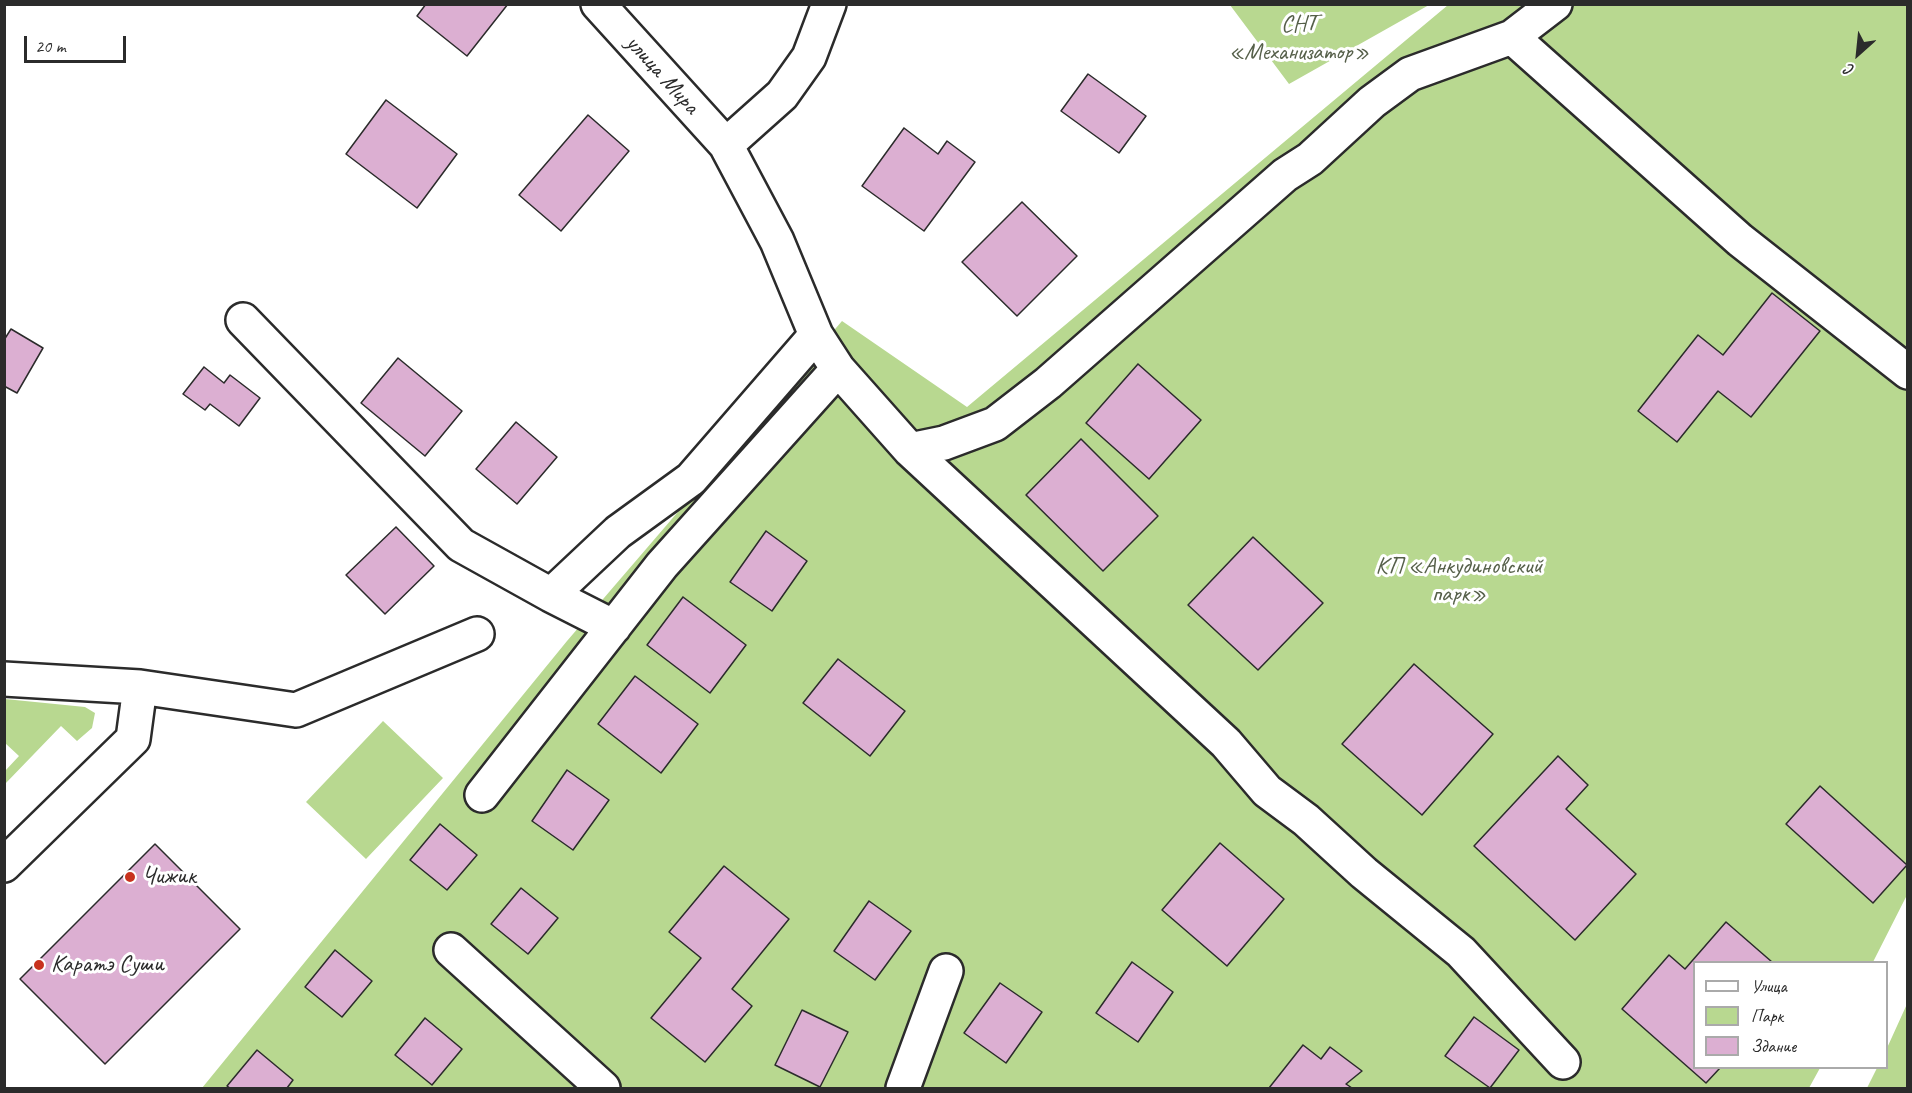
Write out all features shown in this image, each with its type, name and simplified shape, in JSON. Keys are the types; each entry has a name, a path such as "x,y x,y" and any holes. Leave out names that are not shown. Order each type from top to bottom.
{"street":[{"name":"улица Мира","path":"598,4 726,145 777,241 816,335 838,369 910,450 1226,743 1267,791 1306,820 1364,873 1461,952 1563,1062"},
{"path":"726,145 782,95 809,57 829,4"},
{"path":"910,450 944,443 995,424 1048,383 1286,175 1310,159 1372,102 1410,74 1512,37 1555,4"},
{"path":"1512,37 1740,240 1908,372"},
{"path":"243,320 461,545 614,627"},
{"path":"551,595 618,532 691,479 816,335"},
{"path":"482,795 662,565 838,369"},
{"path":"4,679 140,687 296,710 477,634"},
{"path":"4,865 133,739 140,687"},
{"path":"451,950 603,1089"},
{"path":"903,1089 946,971"}],"green space":[{"name":"СНТ «Механизатор»","path":"1230,5 1429,5 1289,84"},
{"name":"КП «Анкудиновский парк»","path":"1448,5 1907,5 1907,895 1874,961 1693,961 1693,1069 1819,1069 1809,1088 202,1088 567,641 842,321 967,407"},
{"path":"5,699 85,707 95,713 92,728 77,741 61,726 5,784 5,771 19,756 5,743"},
{"path":"383,721 443,778 366,859 306,802"},
{"path":"1907,1004 1907,1088 1867,1088 1876,1069 1888,1069 1888,1046"}],"building":[{"path":"426,4 508,4 467,56 417,16"},
{"path":"1088,74 1146,116 1119,153 1061,111"},
{"path":"386,100 457,154 417,208 346,154"},
{"path":"588,115 629,151 561,231 519,195"},
{"path":"904,128 938,154 947,141 975,162 924,231 862,186"},
{"path":"1022,202 1077,256 1017,316 962,262"},
{"path":"1772,293 1820,331 1751,417 1718,391 1677,442 1638,411 1698,335 1723,355"},
{"path":"11,329 43,348 17,393 4,386 4,340"},
{"path":"398,358 462,411 425,456 361,403"},
{"path":"1138,364 1201,420 1149,479 1086,423"},
{"path":"204,367 224,383 230,375 260,398 239,426 210,404 205,410 183,394"},
{"path":"516,422 557,457 517,504 476,469"},
{"path":"1081,439 1158,516 1103,571 1026,495"},
{"path":"396,527 434,566 385,614 346,575"},
{"path":"766,531 807,561 772,611 730,582"},
{"path":"1253,537 1323,603 1258,670 1188,605"},
{"path":"683,597 746,645 710,693 647,645"},
{"path":"838,659 905,711 870,756 803,703"},
{"path":"1414,664 1493,734 1422,815 1342,744"},
{"path":"635,676 698,724 661,773 598,724"},
{"path":"1558,756 1588,785 1566,809 1636,874 1575,940 1474,846"},
{"path":"567,770 609,800 573,850 532,821"},
{"path":"1820,786 1907,865 1873,903 1786,824"},
{"path":"440,824 477,855 447,890 410,860"},
{"path":"1220,843 1284,899 1227,966 1162,910"},
{"path":"155,844 240,929 105,1064 20,979"},
{"path":"724,866 789,919 732,989 752,1006 705,1062 651,1018 701,958 669,932"},
{"path":"521,888 558,918 528,954 491,924"},
{"path":"869,901 911,931 875,980 834,951"},
{"path":"1726,922 1771,961 1693,961 1693,1069 1719,1069 1706,1083 1622,1009 1669,955 1685,969"},
{"path":"335,950 372,981 342,1017 305,987"},
{"path":"1132,962 1173,992 1138,1042 1096,1013"},
{"path":"1000,983 1042,1012 1006,1063 964,1033"},
{"path":"802,1010 848,1032 820,1087 775,1065"},
{"path":"1474,1017 1519,1050 1490,1088 1445,1056"},
{"path":"425,1018 462,1049 432,1085 395,1055"},
{"path":"1303,1045 1321,1059 1330,1047 1362,1071 1346,1084 1352,1088 1269,1088"},
{"path":"257,1050 293,1080 287,1088 230,1088 227,1086"}],"place":[{"name":"Чижик","path":"130,877"},
{"name":"Каратэ Суши","path":"39,965"}]}
